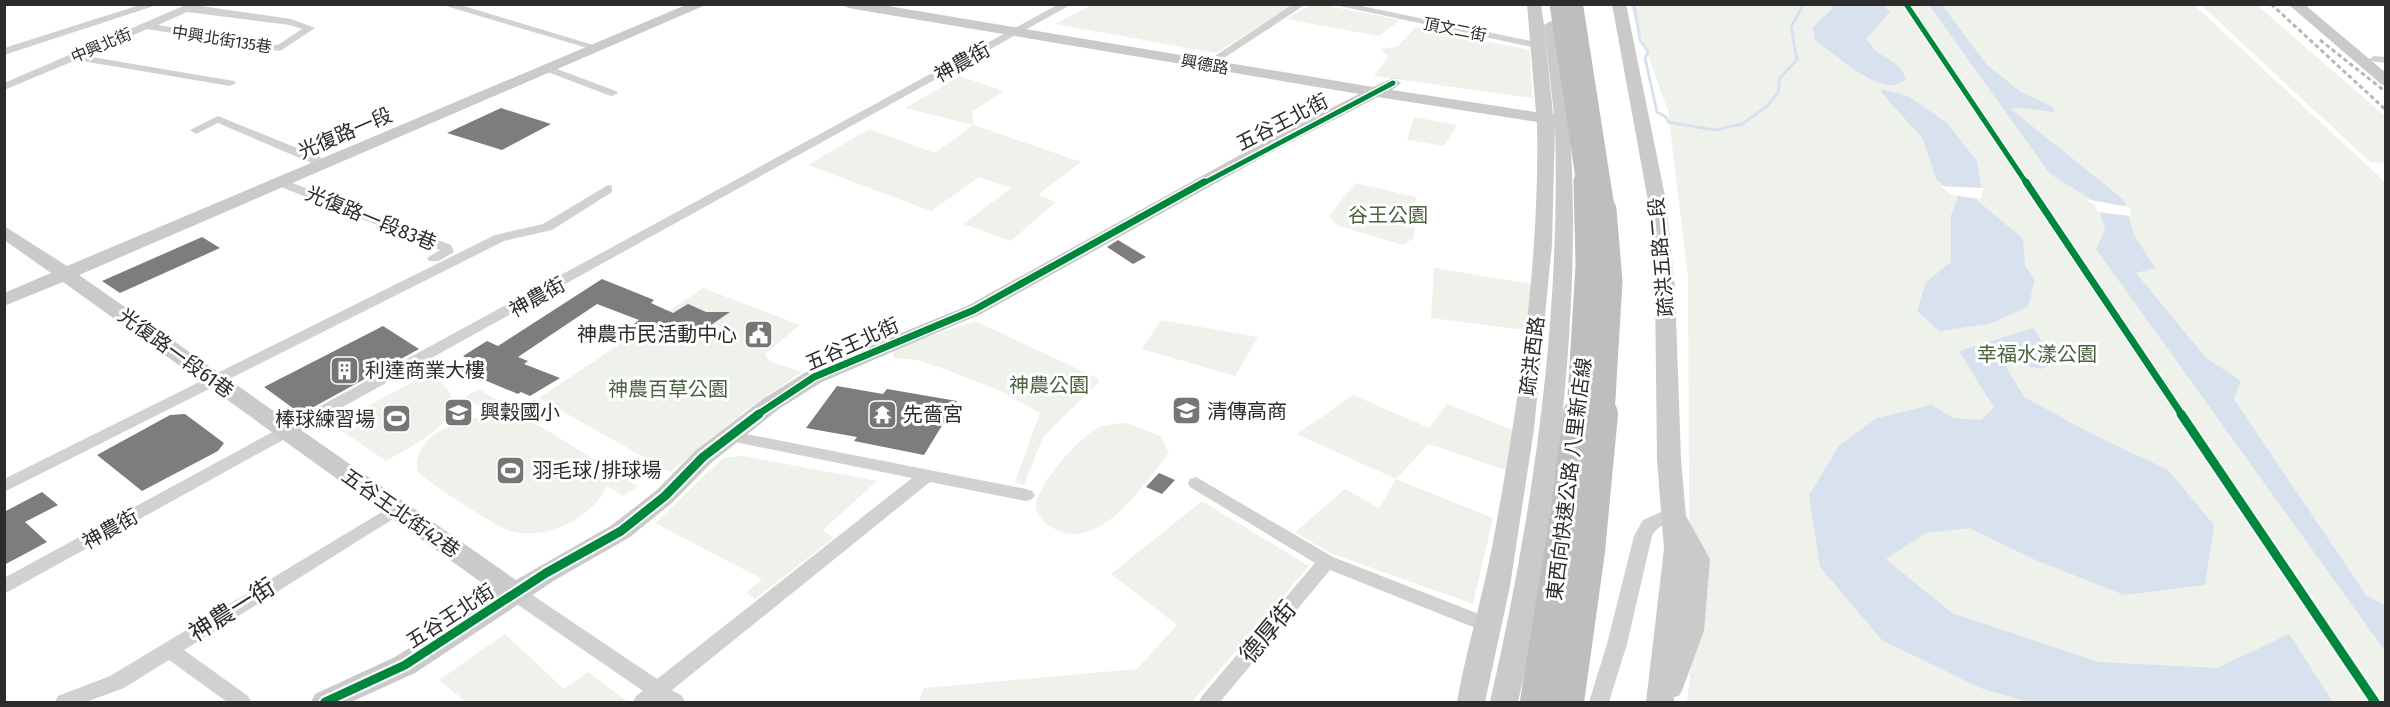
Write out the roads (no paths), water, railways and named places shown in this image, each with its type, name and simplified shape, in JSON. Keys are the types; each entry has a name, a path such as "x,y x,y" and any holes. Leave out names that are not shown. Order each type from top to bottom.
{"highway":[{"path":"1586,4 1603,121 1603,210"},
{"name":"東西向快速公路 八里新店線","path":"1560,7 1607,234 1608,321 1593,511 1566,702"},
{"name":"東西向快速公路 八里新店線","path":"1537,702 1577,446 1585,361 1588,201 1582,138 1566,57 1560,7"}],"street":[{"name":"中興北街","path":"4,52 155,4"},
{"name":"中興北街","path":"4,87 198,4"},
{"path":"444,4 598,48"},
{"name":"光復路一段","path":"4,300 702,4"},
{"name":"興德路","path":"848,4 1016,32 1555,113"},
{"name":"興德路","path":"912,4 1220,56 1384,87"},
{"name":"神農街","path":"4,587 1067,4"},
{"path":"1220,56 1301,4"},
{"name":"頂文二街","path":"1335,4 1540,46"},
{"name":"疏洪西路","path":"1504,702 1519,638 1543,483 1566,261 1568,195 1534,4"},
{"name":"疏洪五路二段","path":"1619,4 1657,201 1665,289 1676,549 1662,702"},
{"path":"2295,4 2385,81"},
{"path":"2309,4 2382,62"},
{"name":"疏洪西路","path":"1471,702 1490,626 1517,477 1544,256 1547,191 1555,113 1560,7"},
{"name":"中興北街135巷","path":"146,26 280,48 310,28 291,22 185,9"},
{"path":"75,57 230,83"},
{"path":"549,69 612,93"},
{"name":"五谷王北街","path":"325,702 405,665 515,593 598,545 644,515 693,466 771,404 814,377 974,310 1255,154 1384,87"},
{"path":"196,130 218,119 325,164"},
{"name":"光復路一段83巷","path":"280,182 446,248 447,252 434,258"},
{"path":"4,486 500,238 547,227 608,189"},
{"name":"光復路一段61巷","path":"4,231 286,433"},
{"name":"五谷王北街42巷","path":"286,433 515,593"},
{"path":"731,436 1026,495"},
{"path":"650,697 927,475"},
{"path":"1517,477 1587,496 1566,702"},
{"path":"1196,483 1327,562 1490,626"},
{"name":"神農一街","path":"65,702 117,682 395,510"},
{"path":"1599,702 1617,644 1643,536 1649,524 1673,513"},
{"name":"德厚街","path":"1209,702 1327,562"},
{"path":"515,593 650,697 675,702"},
{"path":"168,649 241,702"}],"waterway":[{"path":"1634,4 1640,40 1648,52 1645,58 1657,112 1666,117 1668,122 1715,130 1742,124 1766,107 1778,93 1780,78 1797,60 1791,27 1804,4"}],"railway":[{"path":"2271,4 2386,110"},
{"path":"2320,40 2386,92"}],"place":[{"name":"神農市民活動中心","path":"758,334"},
{"name":"利達商業大樓","path":"344,370"},
{"name":"清傳高商","path":"1186,411"},
{"name":"興穀國小","path":"459,412"},
{"name":"先嗇宮","path":"882,414"},
{"name":"棒球練習場","path":"396,419"},
{"name":"羽毛球/排球場","path":"511,470"}],"park label":[{"name":"谷王公園","path":"1388,215"},
{"name":"幸福水漾公園","path":"2037,354"},
{"name":"神農公園","path":"1049,385"},
{"name":"神農百草公園","path":"668,389"}]}
